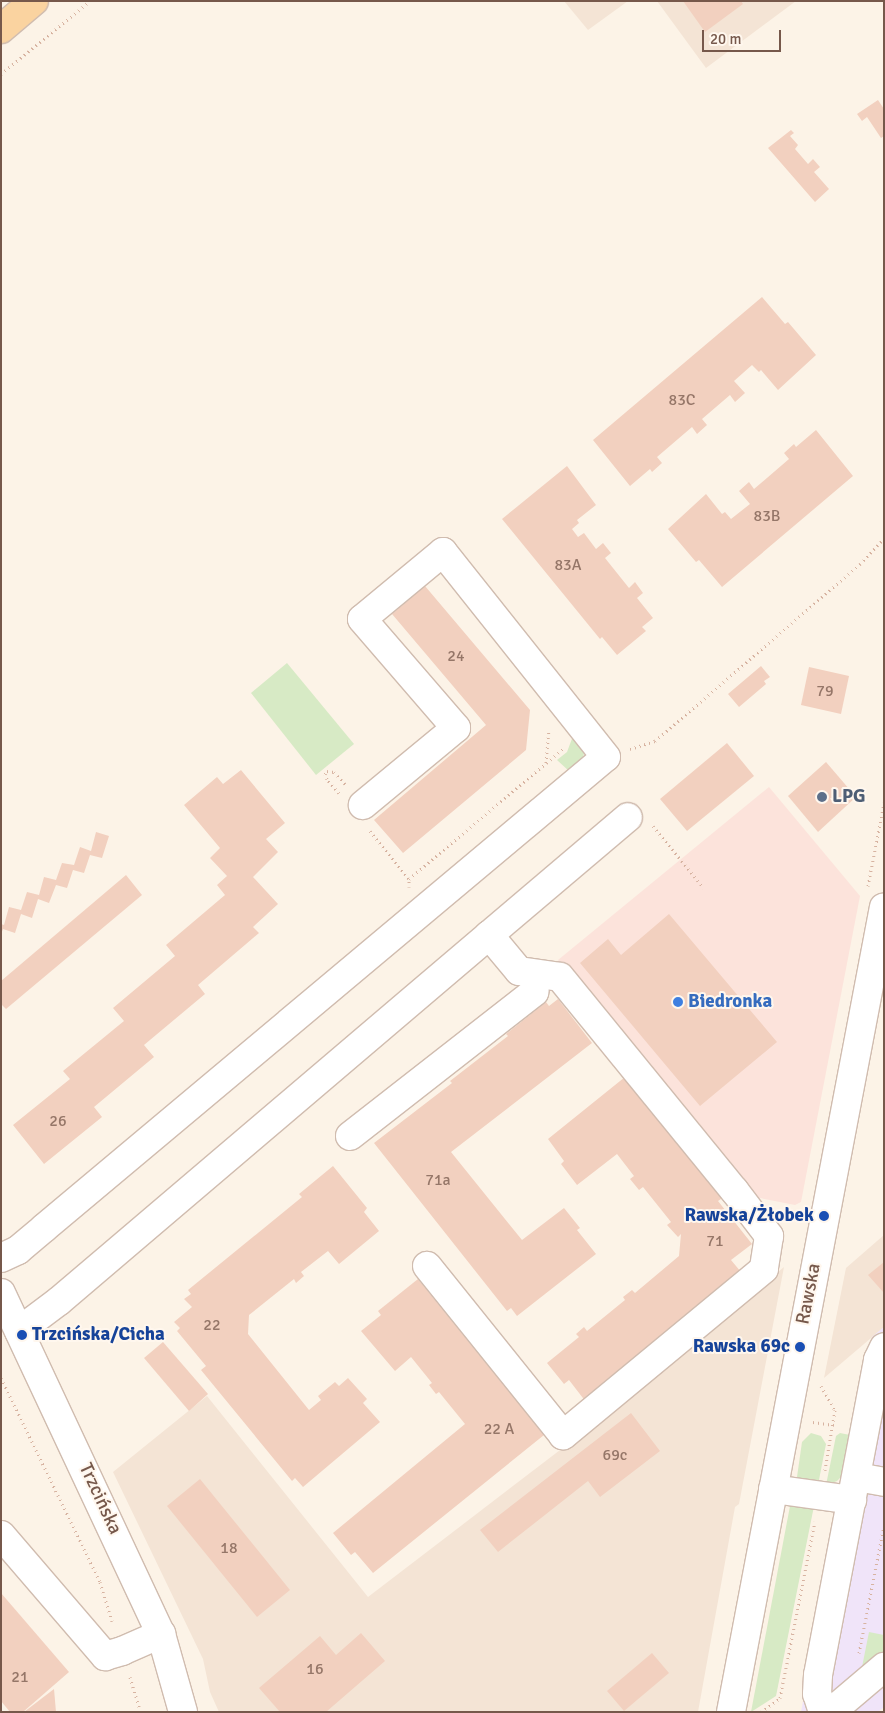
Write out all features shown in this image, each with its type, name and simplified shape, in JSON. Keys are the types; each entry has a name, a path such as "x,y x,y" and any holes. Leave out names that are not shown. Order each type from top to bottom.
{"main road":[{"path":"1,29 34,1"}],"street":[{"path":"1,1258 18,1250 38,1234 606,757 444,552 362,619 456,728 363,805"},
{"path":"19,1331 67,1294 628,817"},
{"name":"Rawska","path":"731,1712 884,907"},
{"path":"426,1266 564,1435 764,1268 769,1236 734,1190 560,977 519,971 489,936"},
{"path":"350,1136 534,992 537,974"},
{"name":"Trzcińska","path":"1,1293 162,1634 183,1712"},
{"path":"824,1712 817,1694 818,1674 855,1489 878,1360 884,1347"},
{"path":"773,1489 820,1496 884,1482"},
{"path":"1,1536 105,1656 162,1634"},
{"path":"831,1712 884,1667"}],"path":[{"path":"1,74 90,1"},
{"path":"606,757 655,741 860,564 884,538"},
{"path":"546,764 550,726"},
{"path":"1,1378 100,1582 141,1712"},
{"path":"761,1712 780,1698 820,1496 835,1410 820,1385"},
{"path":"857,1689 854,1679 884,1526"}],"shaded area":[{"path":"564,1 628,1 588,30"},
{"path":"657,1 796,1 706,68"},
{"path":"769,787 860,896 801,1202 795,1205 755,1197 558,960"},
{"path":"884,1235 884,1327 824,1378 846,1268"},
{"path":"784,1267 739,1504 735,1507 698,1712 219,1712 210,1692 203,1659 113,1472 207,1396 368,1597 667,1366"},
{"path":"884,1327 884,1707 878,1712 801,1712 872,1337"}],"green space":[{"path":"287,663 354,744 316,775 251,693"},
{"path":"573,736 585,749 582,762 570,772 557,760 567,752"},
{"path":"811,1433 821,1436 826,1444 818,1485 802,1481 797,1477 802,1442"},
{"path":"840,1433 855,1436 845,1473 837,1481 826,1485 836,1436"},
{"path":"796,1504 814,1506 776,1696 751,1712 790,1506"},
{"path":"869,1632 884,1635 884,1651 861,1672"}],"building":[{"path":"683,1 741,1 743,4 705,32"},
{"path":"878,100 884,109 884,136 881,138 867,117 862,121 857,114"},
{"path":"791,130 794,133 790,136 798,145 795,149 808,164 813,159 820,167 814,172 829,189 815,202 768,148"},
{"path":"762,297 785,324 788,322 816,355 778,390 761,370 759,372 752,365 734,381 745,393 735,402 730,395 702,419 707,425 697,434 692,427 657,457 662,463 652,472 650,469 630,486 593,440"},
{"path":"816,430 853,476 722,587 699,560 696,562 668,529 706,494 722,514 725,512 731,519 750,504 739,491 749,482 754,489 789,459 784,453 794,444 796,447"},
{"path":"567,466 596,505 577,520 579,523 572,529 578,537 584,533 596,549 603,543 611,553 605,558 629,588 635,582 643,593 637,598 653,618 642,627 646,631 617,655 602,637 600,639 502,519"},
{"path":"425,586 530,710 526,750 403,853 374,820 486,725 392,614"},
{"path":"761,666 770,677 764,681 766,684 739,707 728,694"},
{"path":"809,667 849,676 841,714 801,705"},
{"path":"727,743 754,776 687,831 660,799"},
{"name":"LPG","path":"826,762 856,797 818,832 788,796"},
{"path":"241,770 285,823 266,839 278,852 253,877 278,904 253,927 259,933 198,985 205,994 144,1045 154,1057 94,1107 102,1117 44,1164 13,1125 70,1079 63,1071 124,1021 113,1008 175,956 166,945 225,895 217,885 227,876 210,858 220,848 184,805 217,777 223,784"},
{"path":"96,832 109,836 102,858 90,855 84,873 73,870 67,888 56,885 49,903 38,899 32,918 21,914 15,933 3,929 1,934 1,924 4,925 9,907 21,910 27,892 39,895 44,877 56,880 62,863 74,865 80,847 91,851"},
{"path":"126,875 142,895 6,1009 1,1004 1,981"},
{"name":"Biedronka","path":"669,914 777,1042 700,1106 580,963 608,939 621,955"},
{"path":"558,999 592,1043 451,1152 522,1240 564,1208 580,1228 577,1230 596,1254 517,1316 511,1308 507,1311 374,1143 452,1083 450,1081 508,1036 506,1034 546,1002 549,1006"},
{"path":"625,1077 724,1197 718,1201 752,1244 731,1260 741,1272 678,1322 682,1326 586,1402 569,1380 564,1384 547,1363 579,1337 576,1334 584,1327 587,1331 625,1300 623,1297 632,1290 635,1293 679,1256 681,1234 678,1237 667,1225 671,1222 643,1187 639,1190 630,1179 634,1176 617,1154 577,1185 561,1164 564,1161 548,1139"},
{"path":"333,1166 367,1208 364,1212 379,1231 339,1264 328,1251 301,1272 304,1276 296,1283 294,1279 249,1315 248,1334 309,1410 321,1400 318,1396 335,1382 339,1386 348,1378 367,1399 363,1403 380,1422 303,1487 295,1478 292,1481 201,1370 206,1366 177,1331 180,1328 174,1322 192,1307 184,1299 191,1294 188,1290 302,1197 299,1194"},
{"path":"884,1262 884,1293 868,1275"},
{"path":"418,1279 544,1435 373,1573 355,1552 351,1555 333,1533 465,1424 439,1392 436,1394 429,1385 432,1383 411,1357 395,1371 361,1331 381,1315 378,1311"},
{"path":"163,1342 208,1394 189,1411 144,1358"},
{"path":"631,1413 660,1451 600,1497 588,1481 498,1552 480,1530"},
{"path":"200,1479 290,1590 257,1617 167,1506"},
{"path":"1,1593 69,1672 23,1712 10,1712 1,1701"},
{"path":"361,1633 385,1661 326,1712 280,1712 259,1688 320,1636 336,1655"},
{"path":"652,1653 669,1673 624,1711 607,1691"},
{"path":"54,1689 56,1712 24,1712"}],"place":[{"name":"LPG","path":"822,797"},
{"name":"Biedronka","path":"678,1002"},
{"name":"Rawska/Żłobek","path":"824,1216"},
{"name":"Trzcińska/Cicha","path":"22,1335"},
{"name":"Rawska 69c","path":"800,1347"}]}
